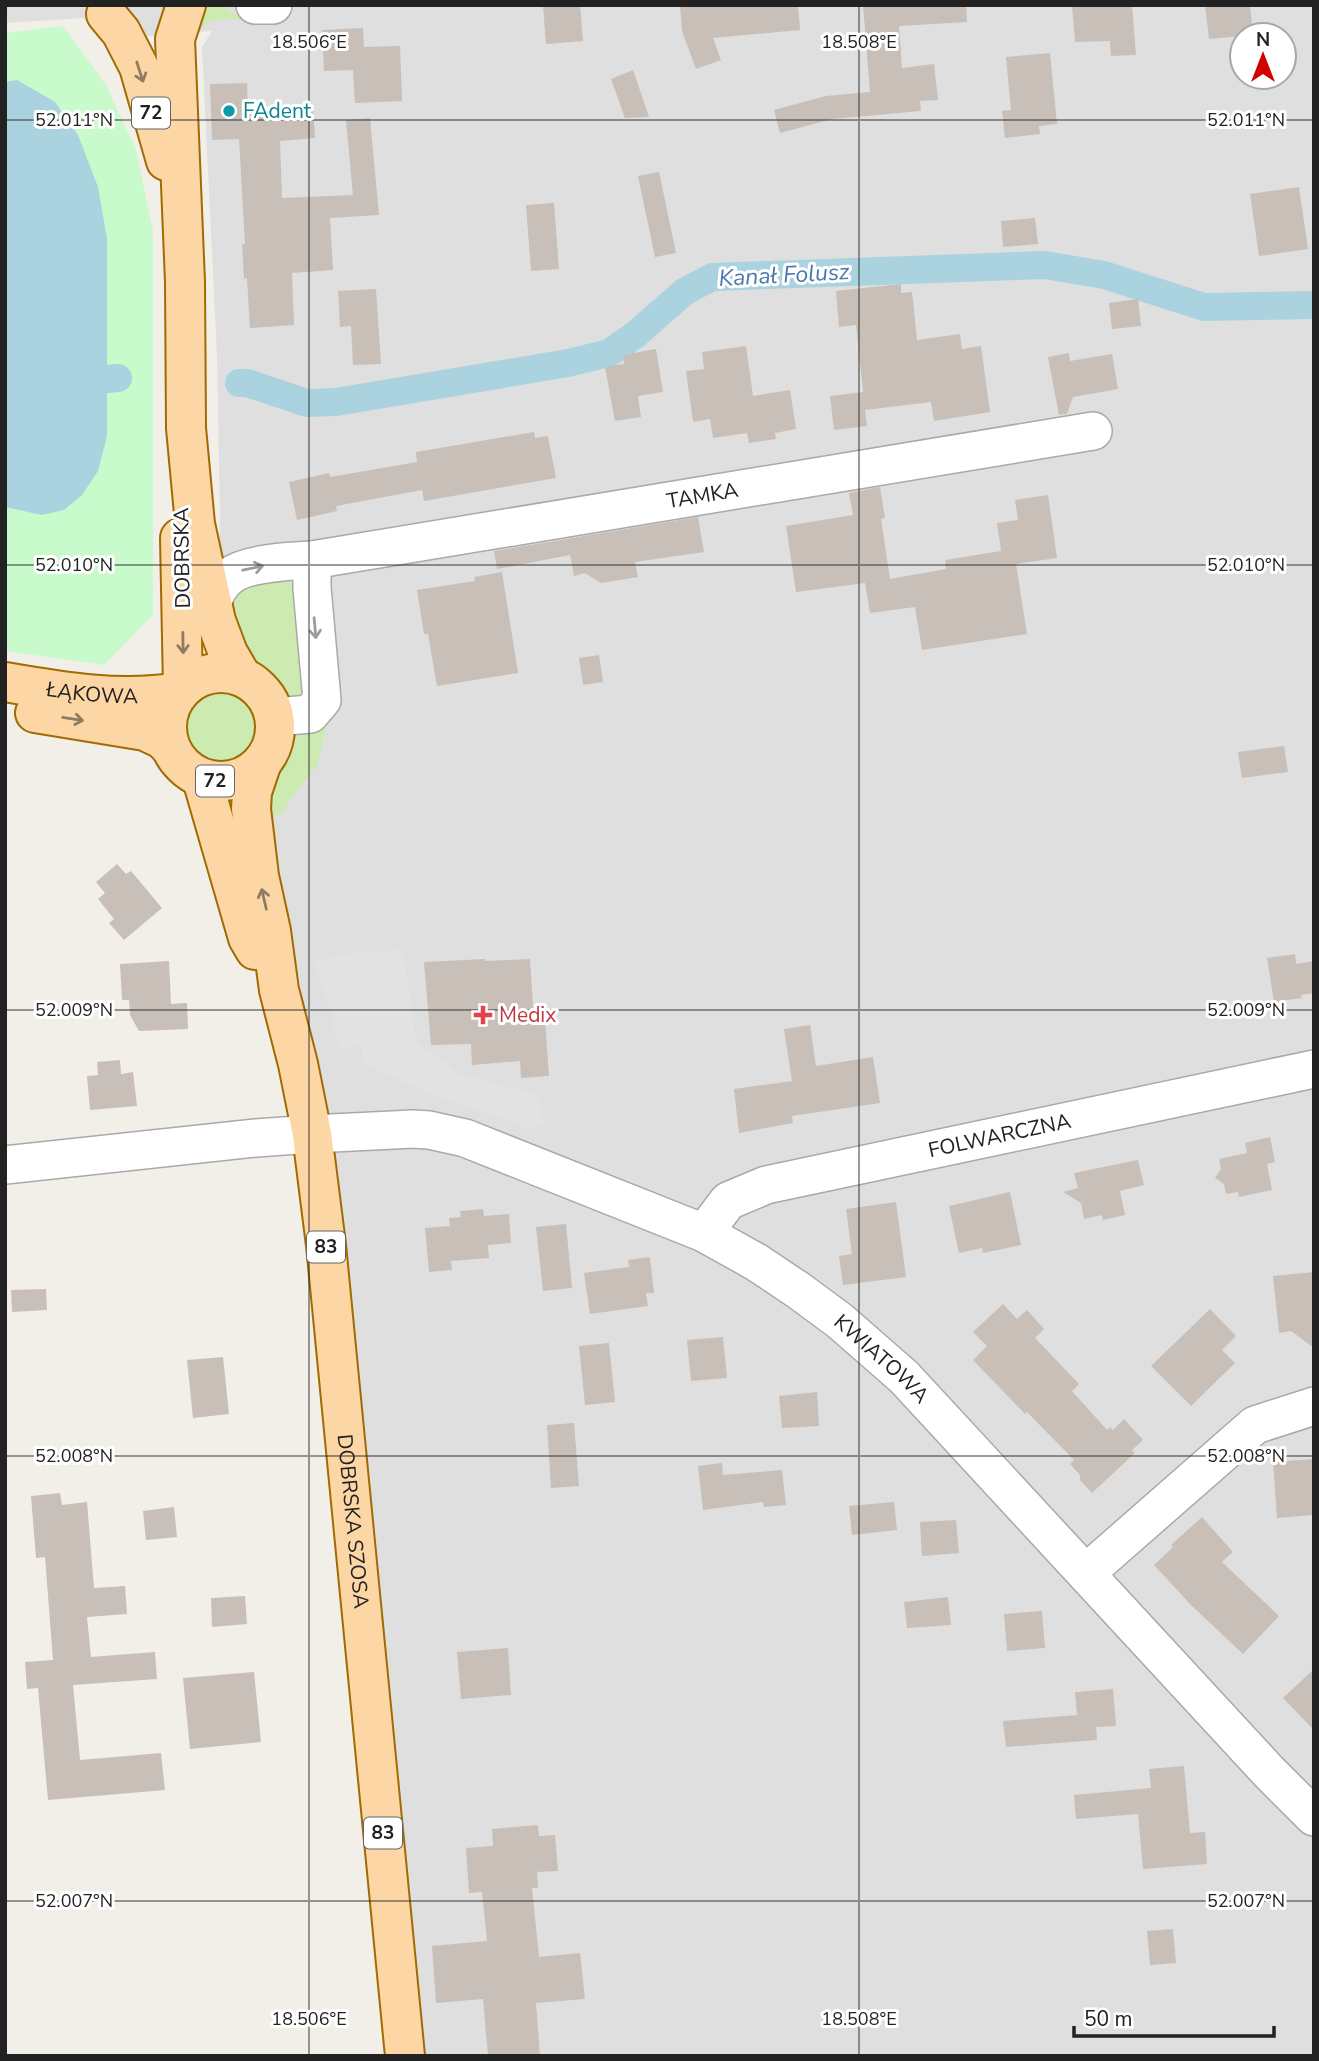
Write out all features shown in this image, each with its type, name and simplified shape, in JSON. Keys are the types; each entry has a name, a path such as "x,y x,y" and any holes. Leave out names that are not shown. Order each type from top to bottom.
{"main road":[{"name":"72","path":"102,10 122,24 141,27 159,24 175,15 185,5"},
{"name":"DOBRSKA","path":"185,5 175,38 185,282 186,428 195,524 212,603 228,653 242,677"},
{"name":"DOBRSKA","path":"102,10 121,32 139,66 181,220"},
{"name":"DOBRSKA","path":"181,690 181,487 186,428"},
{"path":"181,690 196,679 211,674 227,673 242,677"},
{"name":"72","path":"181,690 167,717 166,732 169,746 177,760 188,771 202,779 217,782 233,780 248,775 261,765 270,751 275,735 275,717 268,701 258,687 242,677"},
{"name":"ŁĄKOWA","path":"5,682 87,695 137,697 181,690"},
{"name":"ŁĄKOWA","path":"5,708 145,731 162,739 169,746"},
{"name":"DOBRSKA SZOSA","path":"261,765 252,792 253,837 271,930 279,990 312,1134 328,1258 405,2056"},
{"name":"DOBRSKA SZOSA","path":"202,779 248,938 279,990"}],"street":[{"path":"255,5 272,5"},
{"name":"TAMKA","path":"212,603 219,585 244,569 1093,431"},
{"path":"275,717 310,714 322,700 312,560"},
{"name":"FOLWARCZNA","path":"704,1233 728,1201 766,1185 1314,1069"},
{"name":"KWIATOWA","path":"5,1165 256,1138 429,1130 465,1138 704,1233 756,1262 798,1290 841,1321 904,1377 1269,1772 1313,1816"},
{"path":"1086,1573 1255,1425 1314,1406"}],"shaded area":[{"path":"5,5 1314,5 1314,2056 417,2056 374,1599 343,1225 268,806 277,768 292,744 289,705 270,674 219,551 217,356 202,47 212,31 111,39 83,18 5,23"},
{"path":"402,950 417,1043 460,1074 539,1095 544,1124 531,1129 439,1098 364,1064 361,1044 341,1049 314,961 343,954"}],"green space":[{"path":"207,5 221,5 235,14 249,16 249,20 221,19 207,24 197,36 194,47 182,38"},
{"path":"63,26 106,85 136,150 153,231 153,615 104,665 5,651 5,33"},
{"path":"277,573 290,580 295,590 308,687 295,701 286,700 266,669 249,663 225,590"},
{"path":"220,689 241,695 251,705 257,726 251,747 241,757 220,763 199,757 189,747 183,726 189,705 199,695"},
{"path":"327,723 317,766 282,814 269,816 262,804 289,743 296,736"}],"water":[{"path":"17,80 55,102 78,135 98,187 107,239 107,436 98,471 82,495 64,510 42,515 5,507 5,82"}],"building":[{"path":"580,5 583,41 546,44 543,6"},
{"path":"680,5 798,5 800,30 713,38 721,60 696,69 682,31"},
{"path":"863,5 966,5 967,22 899,26 902,68 934,64 938,100 920,101 921,111 832,119 780,133 774,110 826,96 870,92"},
{"path":"1072,5 1132,5 1136,55 1111,56 1110,41 1075,42"},
{"path":"1205,5 1250,5 1252,21 1228,21 1228,37 1209,39"},
{"path":"363,28 364,47 400,46 402,101 355,103 353,70 324,71 322,30"},
{"path":"1050,53 1057,124 1039,126 1040,134 1005,138 1002,111 1011,110 1006,57"},
{"path":"633,70 649,117 625,118 611,79"},
{"path":"247,83 248,112 313,108 315,138 280,141 282,198 353,195 346,120 370,118 379,215 330,218 333,270 292,273 294,325 250,328 247,278 244,279 242,244 245,244 239,139 212,140 210,84"},
{"path":"659,172 676,253 655,257 638,176"},
{"path":"1299,187 1308,249 1259,256 1250,194"},
{"path":"554,203 559,269 531,271 526,205"},
{"path":"1035,218 1038,244 1003,247 1001,221"},
{"path":"901,284 901,293 912,292 917,340 960,334 962,349 981,346 990,412 934,421 931,402 865,410 856,325 839,327 836,291"},
{"path":"376,289 381,364 353,365 351,326 340,327 338,291"},
{"path":"1138,299 1141,326 1112,329 1109,303"},
{"path":"746,346 753,396 790,390 796,429 775,433 776,439 749,443 747,433 713,438 710,419 693,422 686,371 704,369 702,352"},
{"path":"656,349 663,392 638,396 641,417 615,421 605,367 624,364 623,355"},
{"path":"1069,353 1070,361 1112,354 1118,389 1073,397 1067,414 1059,415 1048,357"},
{"path":"863,392 867,426 834,430 830,396"},
{"path":"534,432 535,438 548,436 556,478 424,501 422,490 336,506 337,511 297,520 289,482 329,473 330,477 417,462 416,452"},
{"path":"880,487 885,518 881,519 890,579 946,569 945,560 1001,551 997,523 1018,520 1015,500 1048,495 1057,558 1016,564 1027,634 922,650 915,607 870,613 865,583 796,592 786,526 853,515 849,493"},
{"path":"698,517 704,552 635,562 638,577 601,583 585,573 574,576 570,555 497,569 494,551"},
{"path":"502,572 518,673 437,686 428,634 424,634 417,590 475,581 474,577"},
{"path":"599,655 603,682 583,685 579,658"},
{"path":"1284,746 1288,772 1242,778 1238,752"},
{"path":"117,864 126,874 131,871 162,908 124,940 109,923 114,919 98,899 105,893 96,882"},
{"path":"1295,954 1296,964 1314,961 1314,993 1301,995 1302,998 1274,1002 1267,958"},
{"name":"Medix","path":"530,959 534,1021 545,1020 549,1076 521,1078 520,1061 472,1065 471,1044 431,1045 424,962"},
{"path":"169,961 171,1004 187,1003 188,1029 139,1031 130,1015 129,1000 122,1000 120,964"},
{"path":"810,1025 816,1066 873,1057 880,1103 792,1116 793,1123 739,1133 734,1089 792,1081 784,1029"},
{"path":"120,1060 121,1074 133,1072 137,1106 90,1110 87,1076 98,1075 97,1062"},
{"path":"1270,1137 1275,1162 1267,1164 1272,1190 1239,1197 1238,1192 1226,1194 1224,1184 1215,1178 1221,1169 1219,1159 1247,1153 1245,1143"},
{"path":"1138,1160 1144,1185 1120,1191 1125,1215 1103,1220 1102,1215 1084,1219 1081,1203 1063,1192 1078,1188 1074,1173"},
{"path":"1010,1192 1021,1245 983,1253 982,1248 959,1253 949,1206"},
{"path":"896,1202 906,1277 843,1285 839,1256 852,1254 846,1209"},
{"path":"483,1209 484,1216 509,1214 511,1243 488,1245 489,1258 451,1261 452,1270 429,1272 425,1228 450,1226 449,1218 461,1217 460,1211"},
{"path":"566,1224 572,1288 543,1291 536,1227"},
{"path":"650,1257 654,1293 646,1293 648,1306 590,1314 584,1273 629,1267 628,1260"},
{"path":"1314,1272 1314,1348 1291,1331 1279,1333 1273,1276"},
{"path":"46,1289 47,1310 12,1312 11,1290"},
{"path":"1003,1304 1017,1319 1027,1310 1044,1329 1035,1338 1079,1384 1072,1391 1107,1430 1110,1427 1113,1430 1124,1419 1143,1440 1132,1450 1135,1453 1092,1493 1070,1464 1074,1460 973,1360 987,1346 973,1332"},
{"path":"1210,1309 1236,1336 1222,1350 1235,1363 1191,1406 1151,1366"},
{"path":"723,1337 727,1378 691,1381 687,1340"},
{"path":"609,1343 615,1402 585,1405 579,1346"},
{"path":"223,1357 229,1414 193,1418 187,1360"},
{"path":"817,1392 819,1426 782,1428 779,1396"},
{"path":"574,1423 579,1486 551,1488 547,1425"},
{"path":"1314,1459 1314,1515 1277,1518 1273,1462"},
{"path":"722,1463 723,1475 782,1470 786,1505 764,1507 763,1502 703,1510 698,1466"},
{"path":"60,1493 62,1505 87,1502 94,1588 125,1586 127,1614 87,1617 91,1657 155,1652 157,1679 73,1685 80,1760 161,1753 165,1790 48,1800 38,1688 27,1689 25,1662 53,1660 45,1557 36,1558 31,1496"},
{"path":"894,1502 897,1530 852,1535 849,1506"},
{"path":"174,1507 177,1537 146,1540 143,1511"},
{"path":"1202,1517 1233,1552 1222,1562 1279,1616 1243,1654 1192,1606 1154,1565 1173,1547 1171,1545"},
{"path":"956,1520 959,1553 922,1556 920,1522"},
{"path":"245,1596 247,1624 212,1627 211,1598"},
{"path":"948,1597 951,1625 907,1628 904,1602"},
{"path":"1042,1611 1045,1648 1007,1651 1004,1614"},
{"path":"508,1648 511,1695 461,1699 457,1652"},
{"path":"1314,1669 1314,1730 1283,1698"},
{"path":"254,1672 261,1742 190,1749 183,1678"},
{"path":"1113,1689 1116,1726 1096,1727 1097,1740 1006,1747 1003,1721 1077,1715 1075,1692"},
{"path":"1184,1766 1190,1833 1205,1832 1207,1864 1143,1869 1138,1814 1076,1819 1074,1795 1151,1788 1149,1769"},
{"path":"538,1825 539,1836 555,1835 558,1871 537,1872 538,1888 532,1888 539,1957 580,1953 585,1999 536,2003 540,2056 488,2056 483,1999 436,2003 432,1946 487,1941 482,1892 469,1893 466,1848 493,1846 492,1829"},
{"path":"1173,1929 1176,1963 1150,1965 1147,1931"}],"waterway":[{"name":"Kanał Folusz","path":"239,383 247,383 307,403 336,402 568,363 609,353 635,335 684,292 712,277 1045,265 1104,275 1204,307 1314,305"},
{"name":"Kanał Folusz","path":"107,379 118,378"}],"place":[{"name":"FAdent","path":"229,111"},
{"name":"Medix","path":"483,1015"}]}
